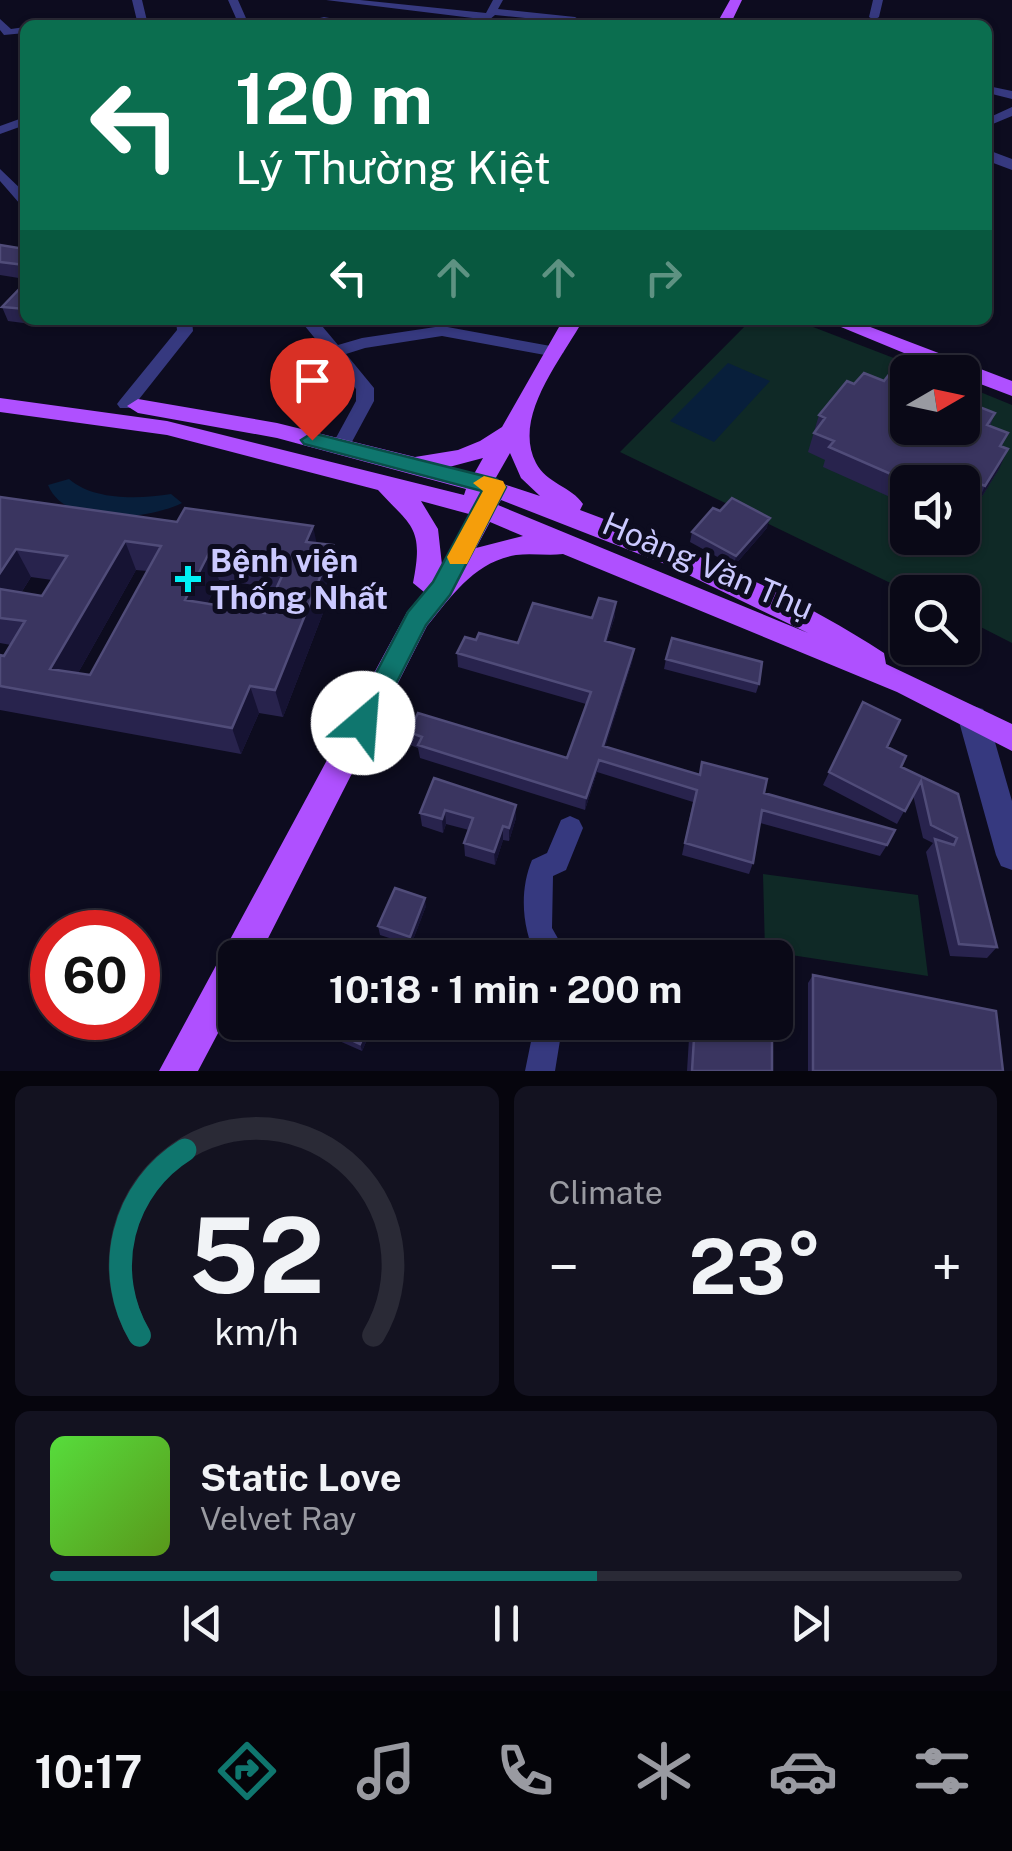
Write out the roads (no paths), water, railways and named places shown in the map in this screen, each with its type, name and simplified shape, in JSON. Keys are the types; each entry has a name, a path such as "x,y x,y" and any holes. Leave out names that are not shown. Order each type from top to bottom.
{"main road":[{"path":"249,940 570,325"},
{"path":"847,325 1012,388"},
{"path":"0,394 126,404 255,425 340,447 411,490 482,496"},
{"path":"0,405 167,428 382,470 424,468 482,496"},
{"path":"382,470 468,456 491,446 520,418"},
{"path":"520,418 520,454 532,476 619,532"},
{"path":"411,490 424,468"},
{"path":"382,470 428,526 434,586"},
{"name":"Hoàng Văn Thụ","path":"482,496 619,532 779,605 848,643 907,684"},
{"name":"Hoàng Văn Thụ","path":"482,496 581,550 907,684 1012,738"},
{"path":"434,586 499,549 532,544 581,550"},
{"path":"178,1071 218,997"}],"street":[{"path":"331,0 575,18"},
{"path":"874,18 878,0"},
{"path":"0,22 8,34 20,31"},
{"path":"0,174 20,196"},
{"path":"126,404 185,330 184,325"},
{"path":"312,325 361,382 366,395 340,447"},
{"path":"335,352 421,326 556,352"},
{"path":"974,718 1012,855"},
{"path":"539,940 541,869 557,861 570,828"},
{"path":"540,1071 546,1040"}],"water":[{"path":"728,363 770,381 714,442 670,421"},
{"path":"69,479 104,495 171,494 182,503 129,516 89,514 57,499 48,485"}],"place":[{"name":"Bệnh viện Thống Nhất","path":"188,579"}]}
